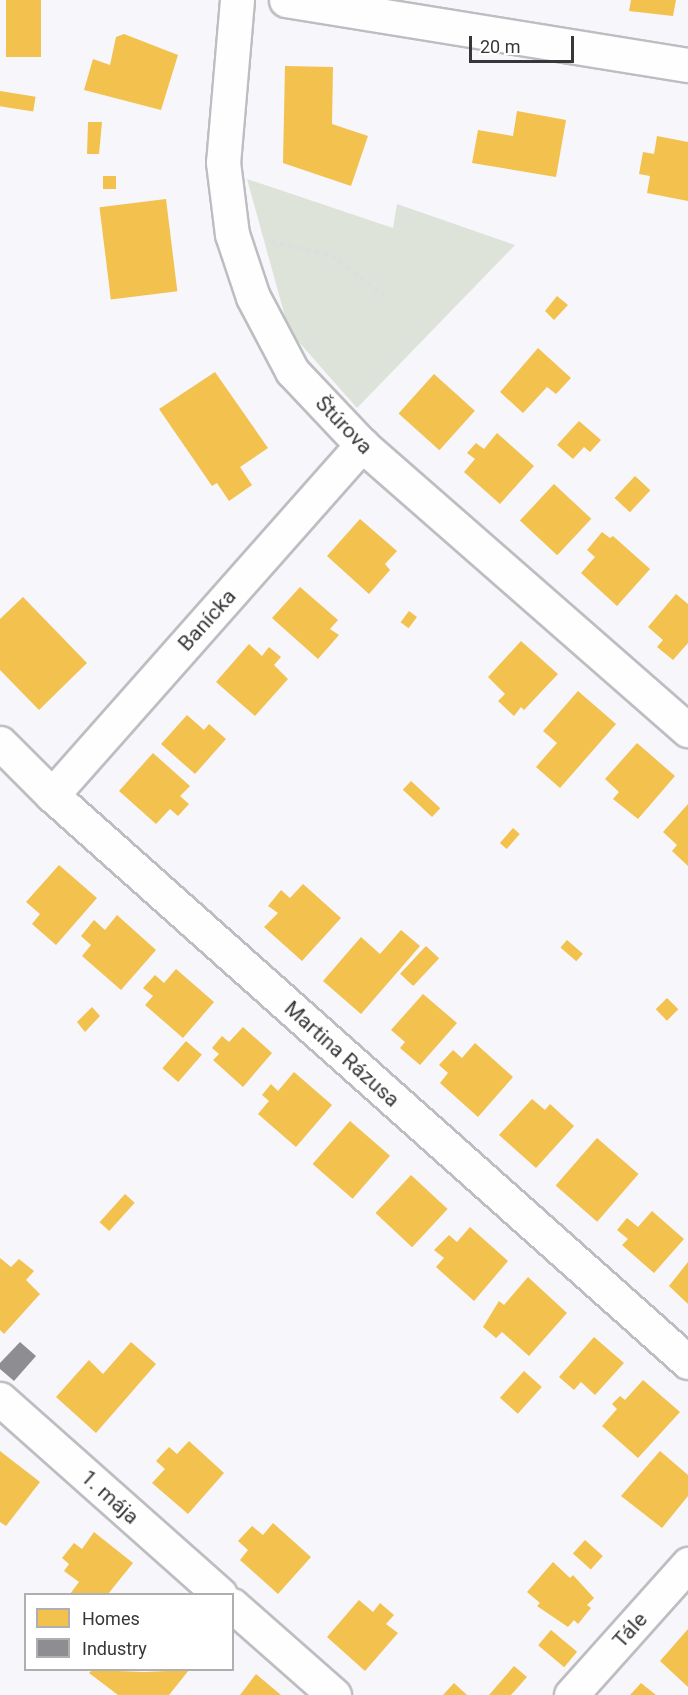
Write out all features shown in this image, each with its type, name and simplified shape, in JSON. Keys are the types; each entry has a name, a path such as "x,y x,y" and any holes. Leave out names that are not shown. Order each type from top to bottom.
{"street":[{"name":"Štúrova","path":"237,0 223,162 232,234 253,297 292,371 362,445 688,730"},
{"path":"286,0 688,65"},
{"name":"Banícka","path":"52,795 362,445"},
{"name":"Martina Rázusa","path":"0,743 52,795 688,1362"},
{"name":"1. mája","path":"0,1399 219,1593"},
{"name":"Tále","path":"571,1695 688,1564"},
{"path":"234,1607 334,1695"}],"path":[{"path":"232,234 332,255 386,298"}],"shaded area":[{"path":"247,179 393,228 397,204 515,245 357,408 289,331"}],"building: Homes":[{"path":"6,0 41,0 41,57 6,57"},
{"path":"631,0 676,0 673,16 629,11"},
{"path":"124,34 178,55 161,110 84,90 93,59 110,65 116,37"},
{"path":"285,66 333,67 332,124 368,136 351,186 283,163"},
{"path":"0,91 36,97 33,111 0,106"},
{"path":"517,111 566,120 556,177 472,163 478,130 513,136"},
{"path":"88,122 102,122 99,154 87,154"},
{"path":"657,136 688,142 688,201 647,193 650,176 639,174 643,152 654,154"},
{"path":"103,176 116,176 116,189 103,189"},
{"path":"166,199 177,291 111,299 99,207"},
{"path":"557,296 568,305 554,320 545,311"},
{"path":"538,348 571,378 556,394 547,387 523,413 500,392"},
{"path":"215,372 268,448 240,467 252,485 229,501 217,483 212,486 159,409"},
{"path":"434,374 475,411 439,450 399,413"},
{"path":"579,421 601,440 590,452 584,447 573,459 557,445"},
{"path":"497,433 534,466 500,504 464,472 475,459 467,453 476,443 484,449"},
{"path":"635,476 650,490 630,512 615,498"},
{"path":"554,484 591,519 557,555 520,521"},
{"path":"360,519 397,551 385,564 390,570 369,594 327,556"},
{"path":"602,532 610,538 613,536 650,569 617,606 581,573 595,557 587,550"},
{"path":"300,587 338,620 330,629 339,635 318,659 272,618"},
{"path":"676,594 688,604 688,643 673,660 657,647 663,640 648,627"},
{"path":"23,597 87,663 39,710 0,670 0,619"},
{"path":"409,611 417,617 409,628 401,622"},
{"path":"521,641 558,674 524,710 521,707 514,716 498,701 505,694 488,677"},
{"path":"249,644 262,656 269,647 281,657 274,665 288,679 255,716 216,682"},
{"path":"578,691 616,724 560,788 536,767 557,743 543,731"},
{"path":"187,715 204,730 209,724 226,739 195,774 161,744"},
{"path":"637,743 675,776 638,819 613,799 619,792 605,779"},
{"path":"153,753 190,786 180,796 189,804 178,816 170,809 156,824 119,791"},
{"path":"411,781 440,808 432,817 403,790"},
{"path":"688,804 688,866 672,851 677,845 663,832"},
{"path":"513,828 520,834 507,849 500,843"},
{"path":"59,865 97,898 56,945 32,924 40,914 26,902"},
{"path":"303,884 341,918 302,961 264,927 278,913 268,906 281,890 290,898"},
{"path":"117,915 156,950 121,990 82,956 91,945 81,936 94,920 105,930"},
{"path":"401,930 420,946 361,1014 323,981 361,937 380,954"},
{"path":"567,940 583,954 576,961 560,948"},
{"path":"426,946 439,958 413,986 400,974"},
{"path":"176,969 214,1002 183,1038 145,1005 153,996 143,988 155,975 164,983"},
{"path":"423,994 457,1023 420,1065 400,1048 405,1042 391,1030"},
{"path":"667,998 678,1009 667,1021 656,1009"},
{"path":"92,1007 100,1016 85,1032 77,1022"},
{"path":"243,1027 272,1053 243,1087 213,1060 219,1054 212,1048 222,1036 229,1042"},
{"path":"186,1041 202,1055 178,1082 162,1068"},
{"path":"475,1043 513,1077 478,1117 440,1083 448,1073 439,1065 453,1050 462,1058"},
{"path":"294,1072 332,1105 296,1147 258,1114 269,1101 262,1095 271,1084 278,1091"},
{"path":"532,1099 545,1110 550,1104 574,1126 536,1168 499,1135"},
{"path":"350,1121 390,1156 353,1199 313,1164"},
{"path":"597,1138 639,1174 597,1222 556,1186"},
{"path":"411,1175 448,1209 412,1247 376,1213"},
{"path":"125,1194 135,1203 109,1231 100,1222"},
{"path":"652,1211 684,1239 654,1273 622,1245 628,1239 617,1230 627,1218 638,1227"},
{"path":"470,1227 508,1261 474,1301 436,1267 444,1258 434,1250 449,1235 457,1242"},
{"path":"0,1258 11,1267 19,1259 34,1271 26,1280 40,1294 4,1334 0,1330"},
{"path":"688,1262 688,1304 669,1286"},
{"path":"528,1277 567,1313 529,1356 502,1332 496,1338 483,1327 499,1301 504,1305"},
{"path":"594,1337 624,1363 595,1395 581,1382 574,1390 559,1377"},
{"path":"131,1342 156,1364 96,1433 56,1397 89,1360 103,1374"},
{"path":"524,1371 542,1387 518,1414 500,1398"},
{"path":"643,1380 680,1412 638,1458 602,1426 617,1409 612,1404 620,1396 625,1400"},
{"path":"189,1441 224,1473 188,1514 152,1483 165,1469 156,1461 169,1447 177,1454"},
{"path":"0,1451 40,1482 6,1526 0,1522"},
{"path":"660,1451 688,1475 688,1496 662,1528 621,1496"},
{"path":"273,1523 311,1557 278,1594 240,1560 248,1550 238,1541 252,1526 263,1535"},
{"path":"94,1532 133,1563 109,1593 71,1593 79,1582 64,1571 69,1564 62,1558 74,1543 82,1549"},
{"path":"585,1540 603,1556 591,1569 573,1553"},
{"path":"553,1562 570,1578 573,1575 594,1598 587,1605 591,1608 578,1624 574,1620 568,1627 537,1606 540,1603 527,1592"},
{"path":"359,1600 373,1612 380,1603 394,1615 386,1624 398,1633 365,1671 327,1637"},
{"path":"688,1629 688,1687 660,1661"},
{"path":"551,1630 577,1652 564,1667 538,1645"},
{"path":"514,1666 527,1677 511,1695 489,1695"},
{"path":"91,1671 188,1671 169,1695 118,1695 89,1673"},
{"path":"256,1674 281,1695 240,1695"},
{"path":"454,1683 467,1695 443,1695"},
{"path":"641,1683 656,1695 630,1695"}],"building: Industry":[{"path":"20,1342 36,1356 14,1381 0,1369 0,1363"}]}
